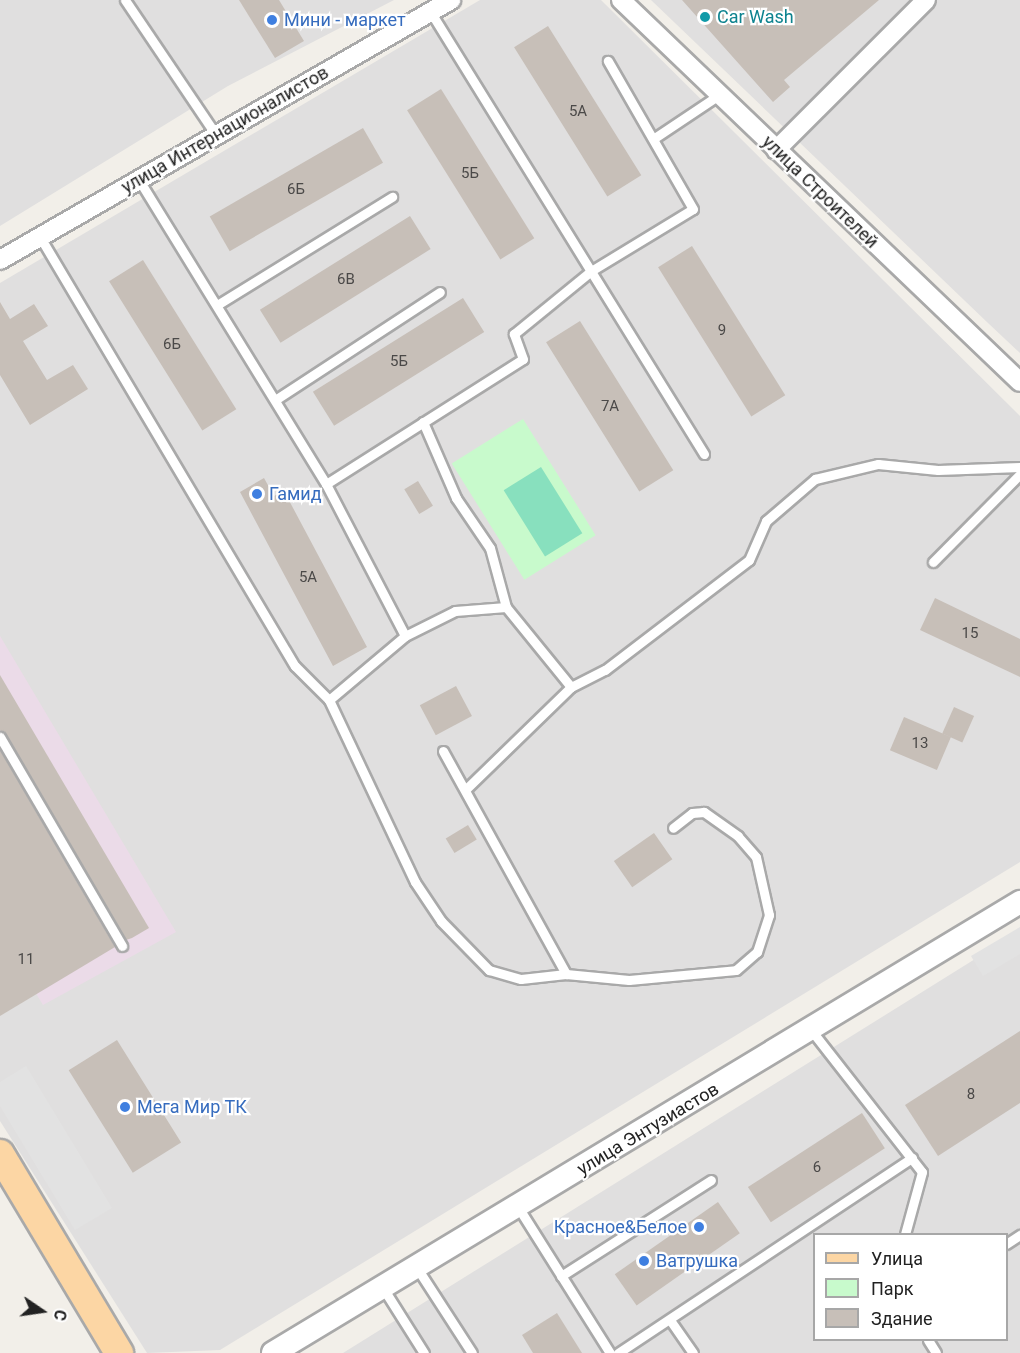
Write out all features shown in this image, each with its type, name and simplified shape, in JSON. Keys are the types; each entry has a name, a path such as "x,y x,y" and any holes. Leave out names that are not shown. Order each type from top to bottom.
{"main road":[{"path":"0,1154 119,1353"}],"street":[{"name":"улица Интернационалистов","path":"0,260 451,0"},
{"name":"улица Строителей","path":"621,0 1020,382"},
{"path":"776,150 926,0"},
{"name":"улица Энтузиастов","path":"273,1353 1020,902"}],"lane":[{"path":"125,0 216,135"},
{"path":"430,11 704,454"},
{"path":"326,484 523,359 514,334 591,271 693,209 656,136 608,61"},
{"path":"656,136 719,95"},
{"path":"139,180 326,484 405,636"},
{"path":"217,305 392,197"},
{"path":"40,237 295,666 329,700 415,882 441,921 489,970 503,976 701,976 736,970 757,952 770,915 756,857 738,836 704,812 692,813 673,828"},
{"path":"275,400 440,292"},
{"path":"423,422 456,498 490,548 506,607 571,687"},
{"path":"466,789 571,687 605,670 749,560 766,521 815,478 878,464 939,470 1020,467"},
{"path":"933,562 1020,474"},
{"path":"329,700 405,636 455,611 506,607"},
{"path":"0,737 122,946"},
{"path":"443,751 466,789 566,975"},
{"path":"811,1030 922,1172 905,1233"},
{"path":"618,1353 912,1158"},
{"path":"561,1276 711,1180"},
{"path":"518,1207 610,1353"},
{"path":"417,1268 472,1353"},
{"path":"383,1288 423,1353"},
{"path":"670,1320 693,1353"}],"shaded area":[{"path":"0,0 394,0 228,86 0,226"},
{"path":"480,0 601,0 1020,416 1020,862 220,1350 147,1353 0,1121 0,283"},
{"path":"651,0 1020,0 1020,353 988,323"},
{"path":"0,636 176,932 43,1005 0,934"},
{"path":"1020,927 1020,954 983,976 971,956"},
{"path":"1020,931 1020,1353 343,1353"},
{"path":"26,1066 112,1208 75,1230 0,1106 0,1082"}],"green space":[{"path":"523,419 596,535 524,580 452,464"},
{"path":"541,467 582,533 545,556 504,490"}],"building":[{"name":"Мини - маркет","path":"239,0 279,0 304,41 275,58"},
{"path":"682,0 879,0 784,80 790,87 773,102"},
{"path":"548,26 641,175 607,196 514,47"},
{"path":"441,89 534,238 500,259 407,110"},
{"path":"363,128 383,163 230,251 210,217"},
{"path":"410,216 431,249 281,343 260,310"},
{"path":"692,246 785,395 751,416 658,267"},
{"path":"143,260 236,409 202,430 109,281"},
{"path":"463,298 484,332 334,426 313,392"},
{"path":"0,302 10,319 34,304 48,326 23,341 47,380 73,365 88,389 30,425 0,375"},
{"path":"580,321 673,470 639,491 546,342"},
{"path":"264,478 274,496 284,491 367,647 333,666 240,492"},
{"path":"418,481 433,506 419,514 404,489"},
{"path":"935,598 1020,639 1020,677 920,630"},
{"path":"0,675 149,928 132,938 126,940 0,730"},
{"path":"456,686 472,716 436,735 420,705"},
{"path":"954,707 974,716 962,742 942,733"},
{"path":"904,717 951,737 937,770 890,750"},
{"path":"0,750 115,947 0,1016"},
{"path":"468,825 477,840 454,853 446,838"},
{"path":"654,833 672,859 632,887 614,861"},
{"path":"1020,1031 1020,1103 938,1156 905,1105"},
{"name":"Мега Мир ТК","path":"117,1040 181,1143 133,1173 69,1070"},
{"path":"862,1113 885,1148 771,1222 748,1187"},
{"path":"718,1202 740,1233 637,1305 615,1274"},
{"path":"557,1313 582,1353 533,1353 522,1335"}],"place":[{"name":"Car Wash","path":"705,17"},
{"name":"Мини - маркет","path":"272,20"},
{"name":"Гамид","path":"257,494"},
{"name":"Мега Мир ТК","path":"125,1107"},
{"name":"Красное&Белое","path":"699,1227"},
{"name":"Ватрушка","path":"644,1261"}]}
